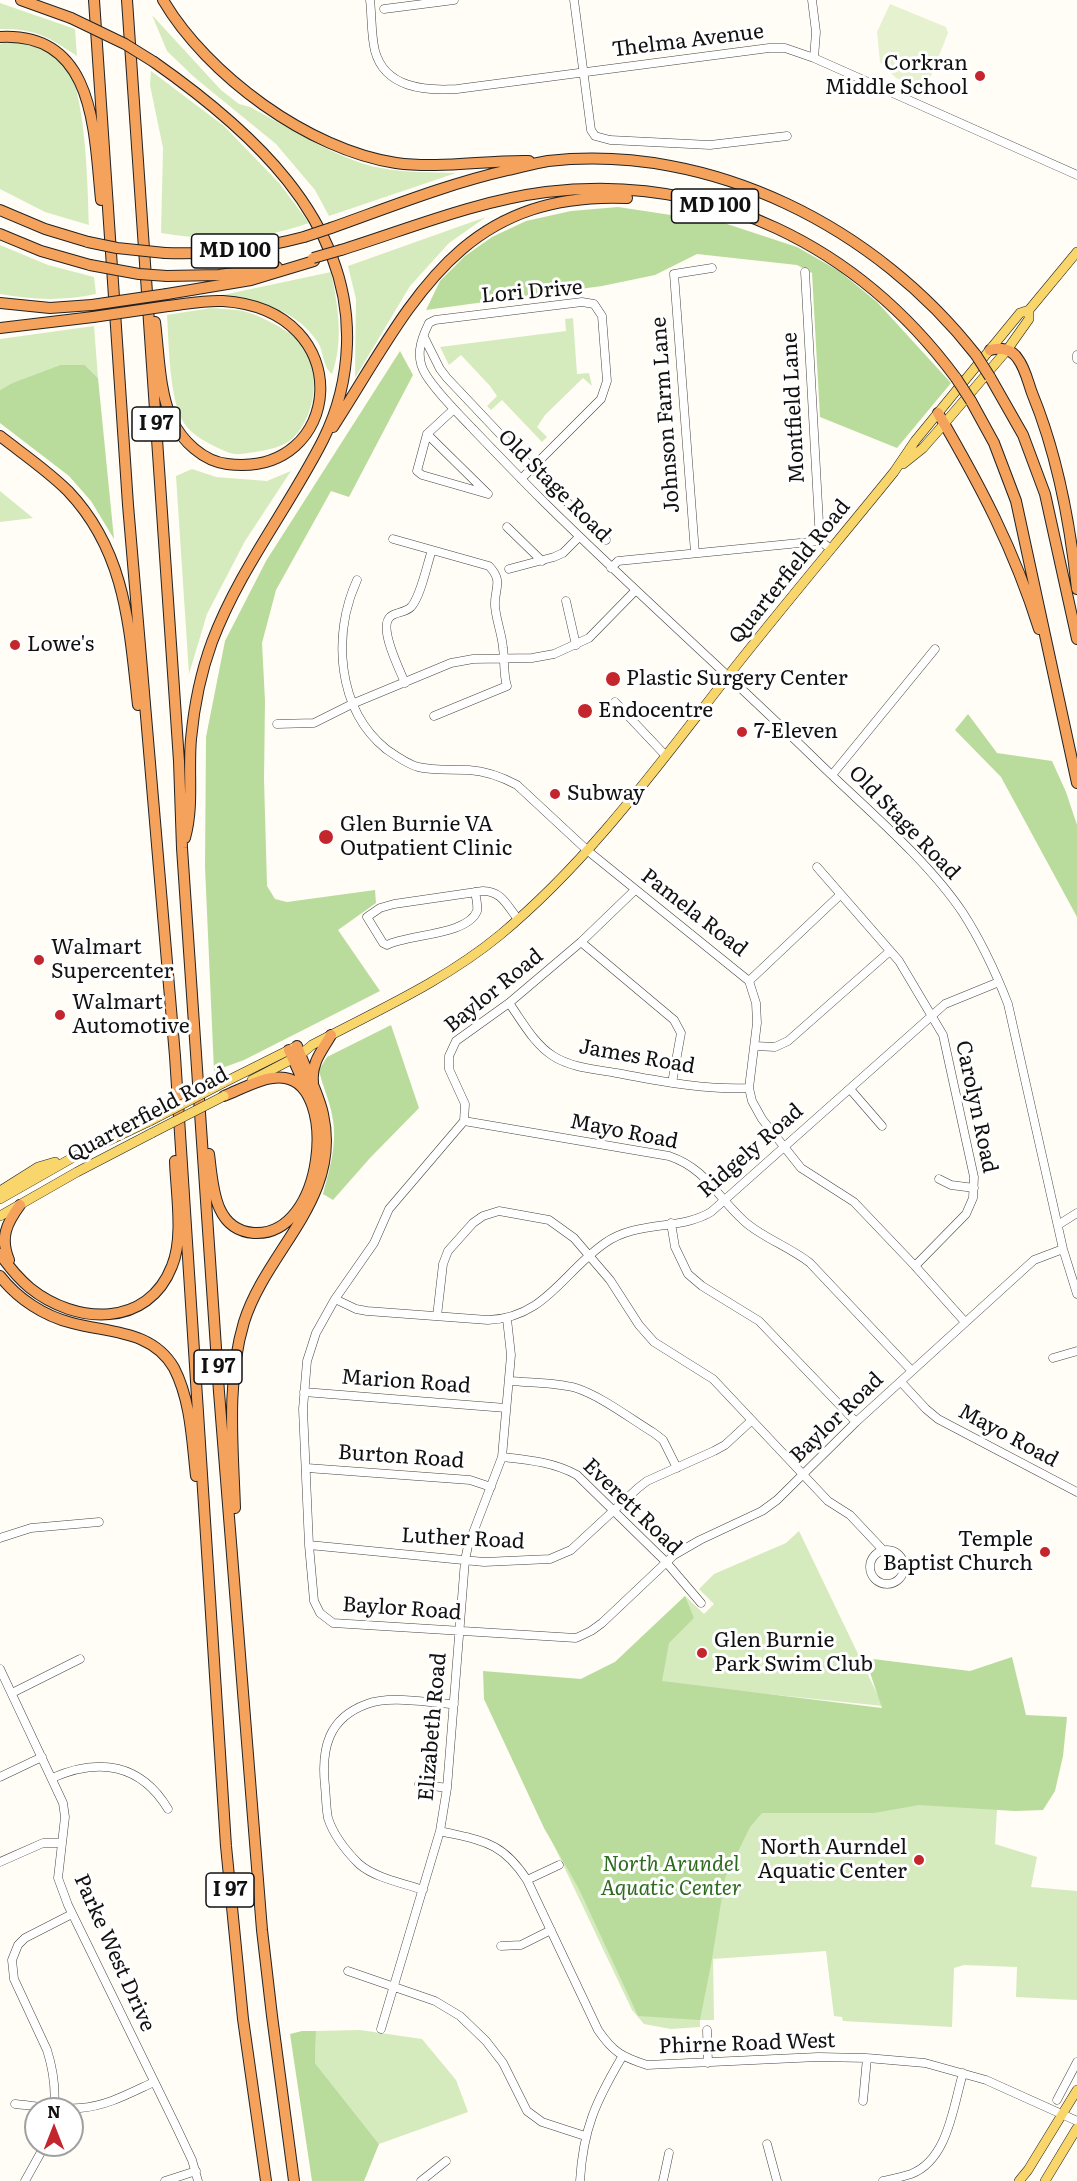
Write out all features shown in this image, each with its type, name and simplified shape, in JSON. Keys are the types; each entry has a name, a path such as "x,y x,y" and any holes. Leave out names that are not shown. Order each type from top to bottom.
{"highway":[{"path":"21,0 71,18 125,44 201,96 230,120 277,167 302,198 318,223 341,280 348,332 338,403 324,439 236,586 211,645 191,739 190,821 182,848"},
{"name":"I 97","path":"94,0 128,505 175,1056 226,1846 246,2041 266,2181"},
{"name":"I 97","path":"126,0 179,761 195,1054 220,1404 263,1941 294,2181"},
{"path":"163,0 189,38 237,85 287,119 337,145 398,163 547,161"},
{"path":"0,37 28,38 53,49 74,69 81,84 91,119 120,376"},
{"name":"MD 100","path":"0,210 45,229 88,242 117,248 191,254 238,251 304,237 450,186 547,161 606,160 672,166 736,183 775,198 876,256 931,303 952,324 976,355 1023,435 1045,494 1077,639"},
{"path":"0,303 93,311 168,306 213,302 240,304 271,314 286,322 299,333 309,346 317,363 321,394 318,410 295,445 269,461 254,465 238,465 222,463 205,456 192,447 180,434 171,419 163,383 139,187"},
{"name":"MD 100","path":"0,234 41,251 90,265 139,274 194,276 242,273 313,260 488,203 546,192 605,189 667,195 728,209 765,223 825,254 859,277 911,323 936,350 971,401 994,443 1016,501 1077,783"},
{"path":"306,470 425,286 456,253 495,225 559,202 605,197 666,201 727,212 765,223"},
{"path":"0,205 45,229"},
{"path":"0,328 93,311 167,294 251,280 313,260"},
{"path":"990,350 1006,350 1018,359 1038,407 1050,444 1067,516 1077,589"},
{"path":"938,413 986,498 1014,558 1038,628 1068,740"},
{"path":"0,436 48,473 81,507 104,541 120,581 130,639 161,891"},
{"path":"195,1054 217,1205 222,1216 238,1229 249,1233 260,1233 279,1229 294,1216 306,1196 315,1167 317,1141 310,1089 313,1067 331,1035"},
{"path":"243,1679 232,1431 236,1358 239,1340 252,1301 272,1265 305,1215 320,1184 324,1168 326,1131 323,1114 294,1052"},
{"path":"0,1254 15,1274 32,1289 66,1308 94,1314 110,1315 139,1306 159,1288 172,1265 178,1242 175,1056"},
{"path":"224,1096 276,1078 288,1078 310,1089"},
{"path":"15,1274 6,1253 3,1238 10,1218 20,1206"},
{"path":"0,1276 19,1296 43,1312 73,1324 139,1338 164,1355 172,1366 184,1395 188,1415 210,1597"}],"main road":[{"name":"Quarterfield Road","path":"0,1199 72,1158 223,1083 312,1045 423,989 490,942 518,919 588,851 894,472 915,441 1020,313 1029,309 1077,252"},
{"name":"Quarterfield Road","path":"894,472 923,448 945,424 1029,319 1029,309"},
{"name":"Quarterfield Road","path":"0,1216 77,1172 224,1096 294,1052"},
{"path":"0,1191 38,1167 72,1158"},
{"path":"1019,2181 1077,2090"},
{"path":"1045,2181 1077,2128"}],"street":[{"name":"Thelma Avenue","path":"370,0 373,43 381,66 406,85 423,90 457,89 776,48 790,49 1077,175"},
{"path":"384,9 454,0"},
{"path":"574,0 591,130 595,136 601,139 710,145 787,136"},
{"path":"812,0 816,32 814,58"},
{"name":"Johnson Farm Lane","path":"695,553 674,274 712,268"},
{"name":"Montfield Lane","path":"805,272 819,541"},
{"name":"Lori Drive","path":"424,336 429,323 435,320 582,302 589,302 598,307 602,316 607,381 605,392 601,399 521,479"},
{"path":"424,336 440,369 447,378 532,468 606,540"},
{"name":"Old Stage Road","path":"424,336 418,355 426,375 454,409 579,537 728,675 938,880 963,913 999,982 1010,1012 1063,1250 1077,1294"},
{"path":"427,434 488,494 422,475 417,471 427,434 454,409"},
{"path":"507,527 542,561"},
{"path":"509,569 563,553 579,537"},
{"path":"393,539 489,566 495,571 499,585 495,604 507,686 434,716"},
{"path":"611,568 618,561 819,541 831,549"},
{"path":"405,683 385,633 386,623 390,617 411,607 432,550"},
{"name":"Pamela Road","path":"357,580 352,593 342,642 346,682 352,704 371,735 395,756 417,766 444,771 469,770 505,779 528,794 588,851 635,890 729,963 748,981 756,1003 757,1023 749,1088"},
{"path":"277,724 314,723 352,704 451,663 503,657 532,658 554,654 589,638 635,591"},
{"path":"566,601 576,645"},
{"path":"832,776 935,649"},
{"path":"615,702 666,756"},
{"name":"Carolyn Road","path":"817,867 899,961 943,1035 973,1165 974,1188 971,1207 966,1214 915,1266"},
{"name":"Baylor Road","path":"635,890 581,942 509,1003 461,1035 452,1047 448,1062 449,1069 465,1104 464,1121 389,1209 374,1243 335,1299 310,1346 304,1376 309,1545 314,1601 320,1613 333,1623 576,1638 591,1631 683,1549 762,1511 804,1475 856,1422 1034,1260 1063,1250"},
{"path":"475,892 477,907 475,914 450,931 403,938 387,945 383,943 367,917 394,904 475,892 490,891 500,895 518,919"},
{"path":"748,981 840,895"},
{"path":"581,942 674,1020 681,1033 672,1083"},
{"path":"755,1046 775,1047 788,1041 890,951"},
{"name":"Ridgely Road","path":"335,1299 356,1309 367,1311 488,1320 507,1319 529,1311 589,1256 621,1234 702,1217 945,1004 999,982"},
{"name":"James Road","path":"509,1003 537,1042 552,1056 569,1064 672,1083 722,1089 749,1088"},
{"path":"749,1088 756,1110 801,1168 854,1202 965,1322"},
{"path":"850,1089 882,1126"},
{"name":"Mayo Road","path":"464,1121 669,1156 692,1166 745,1223 799,1254 810,1263 912,1371"},
{"path":"939,1179 951,1185 974,1188"},
{"path":"437,1316 443,1264 448,1251 474,1222 490,1213 514,1213 549,1220 574,1238 610,1280 639,1325 654,1342 713,1379 828,1501 850,1515 883,1550 896,1552 903,1562 902,1574 893,1583 880,1582 871,1573 871,1561 883,1550"},
{"path":"1058,1225 1077,1213"},
{"path":"671,1223 675,1247 688,1274 702,1286 759,1321 856,1422"},
{"name":"Elizabeth Road","path":"381,2029 440,1831 447,1788 465,1560 468,1546 502,1457 510,1381 510,1340 507,1319"},
{"path":"1053,1358 1077,1351"},
{"path":"510,1381 561,1385 578,1389 594,1397 663,1440 677,1468"},
{"name":"Mayo Road","path":"901,1382 938,1419 1077,1492"},
{"name":"Marion Road","path":"304,1392 506,1408"},
{"name":"Luther Road","path":"309,1545 484,1562 539,1561 561,1556 571,1550 647,1481 724,1445 751,1421"},
{"name":"Everett Road","path":"502,1457 545,1462 577,1475 666,1562 701,1603"},
{"name":"Burton Road","path":"307,1468 470,1480 491,1486"},
{"path":"0,1538 31,1528 99,1522"},
{"path":"12,1693 80,1659"},
{"name":"Parke West Drive","path":"0,1669 63,1803 65,1817 58,1878 72,1914 154,2082 196,2171 198,2181"},
{"path":"423,1890 387,1879 360,1865 342,1844 328,1818 323,1765 325,1746 333,1730 346,1714 368,1703 388,1700 454,1704"},
{"path":"0,1777 42,1757"},
{"path":"52,1778 80,1768 98,1766 118,1768 132,1773 149,1785 160,1795 168,1809"},
{"path":"419,1784 447,1788"},
{"path":"440,1831 495,1846 518,1866 527,1880 598,2030 608,2044 622,2057 595,2105 585,2136 580,2181"},
{"path":"0,1862 43,1843 62,1843"},
{"path":"527,1880 559,1865"},
{"path":"54,2097 49,2056 14,1979 12,1960 18,1945 25,1938 72,1914"},
{"path":"501,1946 521,1945 551,1930"},
{"path":"348,1971 435,2001 460,2016 486,2041 502,2063 527,2111 549,2125 585,2136"},
{"path":"707,2030 708,2063"},
{"name":"Phirne Road West","path":"622,2057 647,2065 818,2057 925,2063 986,2080 1077,2121"},
{"path":"863,2101 867,2058"},
{"path":"1057,2100 1077,2062"},
{"path":"883,2181 911,2174 925,2166 936,2155 946,2133 963,2073"},
{"path":"84,2107 123,2097 154,2082"},
{"path":"15,2104 24,2105"},
{"path":"767,2144 777,2181"},
{"path":"663,2181 669,2152"},
{"path":"25,2181 38,2157"},
{"path":"421,2181 447,2161"},
{"path":"165,2181 196,2171"}],"green space":[{"path":"0,3 75,29 77,56 41,35 22,30 0,29"},
{"path":"890,4 946,27 948,33 925,91 896,78 880,62 877,32"},
{"path":"152,15 221,90 239,104 250,107 332,151 365,164 399,171 456,173 329,216 315,190 276,144 194,77 167,51"},
{"path":"7,42 31,45 48,53 68,70 74,83 85,144 89,225 45,212 0,189 0,44"},
{"path":"151,71 224,126 280,184 309,223 272,233 236,238 199,238 161,233 163,148 150,85"},
{"path":"618,207 724,223 797,247 839,271 877,302 951,383 897,448 820,417 812,273 797,265 697,254 655,275 602,286 426,310 440,281 465,256 492,237 526,221 571,211"},
{"path":"486,217 449,243 410,286 355,378 356,299 348,266"},
{"path":"0,245 48,265 94,277 96,294 48,299 0,294"},
{"path":"331,272 338,311 339,336 332,374 326,367 317,341 297,321 275,308 223,295"},
{"path":"211,308 243,311 267,320 289,333 300,343 308,356 314,384 313,399 302,426 285,444 260,451 231,453 202,440 184,423 175,400 167,315"},
{"path":"573,318 577,374 589,373 592,386 583,378 545,415 537,427 547,437 542,442 502,400 491,410 487,406 497,396 490,386 461,355 449,365 440,347 566,331 565,319"},
{"path":"94,326 98,378 85,365 60,365 12,383 0,390 0,339"},
{"path":"400,351 413,375 349,497 331,491 276,590 262,643 265,701 264,779 267,886 275,899 287,902 375,890 376,903 338,930 380,991 244,1060 214,1071 205,867 206,737 225,641 266,561"},
{"path":"60,365 85,365 98,378 114,539 91,501 69,476 0,423 0,390 12,383"},
{"path":"192,469 216,477 267,481 291,471 245,541 207,614 189,674 176,476"},
{"path":"0,491 33,518 0,522"},
{"path":"968,714 997,753 1052,761 1077,825 1077,917 1001,777 955,730"},
{"path":"391,1025 419,1108 333,1200 323,1194 332,1155 334,1125 319,1070 327,1057"},
{"path":"799,1531 883,1706 728,1690 581,1679 615,1662 685,1596 704,1614 714,1604 699,1589 714,1574 786,1543"},
{"path":"685,1596 694,1618 669,1643 662,1681 882,1708 865,1658 970,1671 1012,1657 1026,1715 1067,1717 1063,1756 1055,1791 1043,1810 1015,1811 919,1805 874,1813 762,1813 750,1827 725,1878 700,2020 638,2016 579,1889 544,1828 484,1699 483,1671 581,1679 615,1662"},
{"name":"North Arundel Aquatic Center","path":"519,1772 997,1809 995,1844 1037,1857 1031,1887 1077,1891 1077,2000 1016,1997 1017,1967 964,1965 954,1968 952,2027 843,2021 842,2017 834,2016 826,1951 713,1959 714,2020 700,2020 700,2027 671,2029 644,2024 632,2010"},
{"path":"360,2030 422,2039 456,2080 468,2112 379,2144 315,2063 316,2031"},
{"path":"316,2031 315,2063 379,2144 364,2181 312,2181 290,2034"}],"place":[{"name":"Corkran Middle School","path":"980,76"},
{"name":"Lowe's","path":"15,645"},
{"name":"Plastic Surgery Center","path":"613,679"},
{"name":"Endocentre","path":"585,711"},
{"name":"7-Eleven","path":"742,732"},
{"name":"Subway","path":"555,794"},
{"name":"Glen Burnie VA Outpatient Clinic","path":"326,837"},
{"name":"Walmart Supercenter","path":"39,960"},
{"name":"Walmart Automotive","path":"60,1015"},
{"name":"Temple Baptist Church","path":"1045,1552"},
{"name":"Glen Burnie Park Swim Club","path":"702,1653"},
{"name":"North Aurndel Aquatic Center","path":"919,1860"}]}
